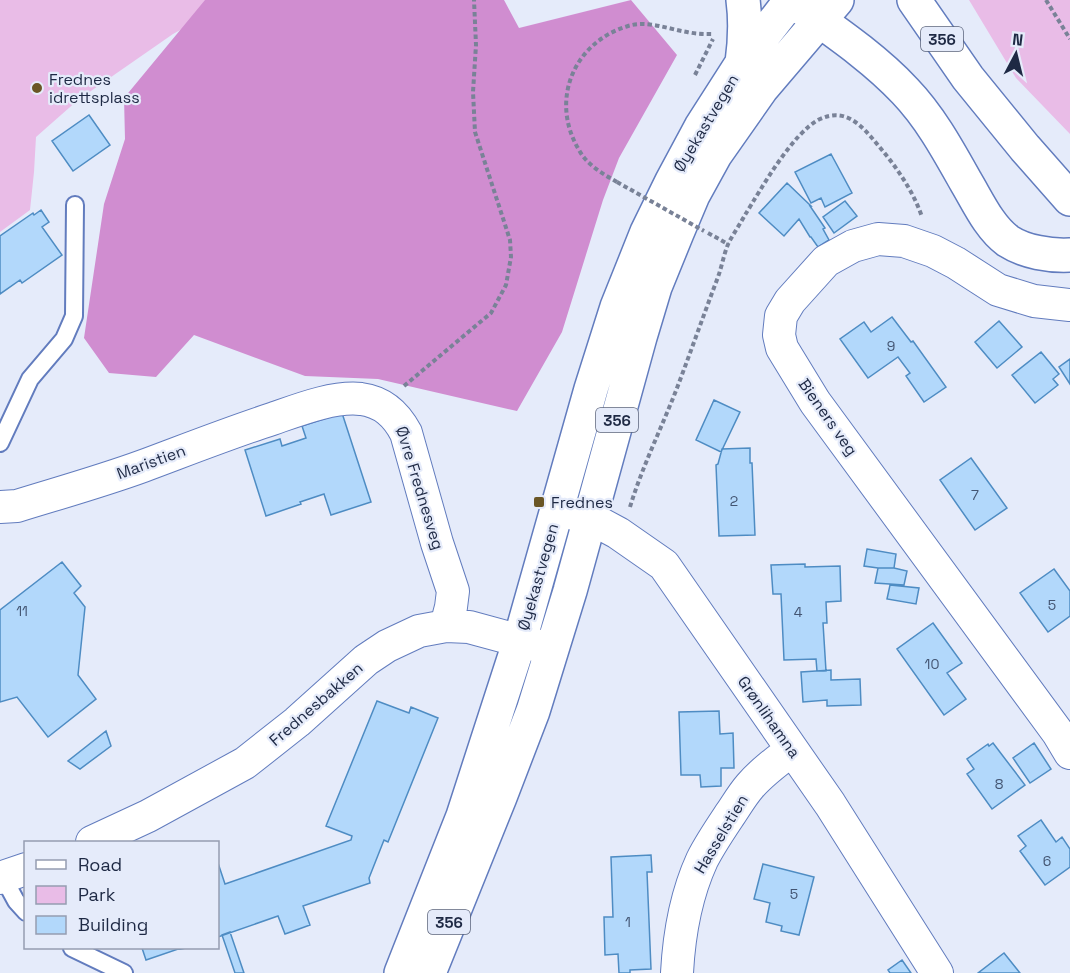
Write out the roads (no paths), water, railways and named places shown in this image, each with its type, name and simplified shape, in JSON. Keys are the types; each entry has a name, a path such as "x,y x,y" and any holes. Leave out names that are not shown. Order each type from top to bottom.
{"main road":[{"name":"356","path":"742,63 746,37 743,0"},
{"name":"356","path":"791,0 828,10 874,62 905,91 927,118 993,227 1008,240 1025,249 1070,255"},
{"name":"Øyekastvegen","path":"401,973 464,816 520,640 591,389 617,307 647,232 701,127 742,63 791,0"},
{"name":"356","path":"914,0 968,78 1070,199"},
{"name":"Øyekastvegen","path":"429,973 533,711 553,650 655,287 693,195 715,155 762,88 828,10"}],"street":[{"name":"Bieners veg","path":"1070,305 1034,302 998,290 933,251 904,241 878,239 853,246 826,261 790,301 781,316 779,335 782,348 815,402 1070,753"},
{"name":"Øvre Frednesveg","path":"299,409 337,400 360,399 382,405 391,411 400,422 406,433 453,591 446,626"},
{"name":"Maristien","path":"0,507 17,506 141,467 220,436 299,409"},
{"name":"Grønlihamna","path":"557,509 590,518 618,533 664,566 830,804 937,973"},
{"name":"Frednesbakken","path":"96,841 169,805 245,763 297,722 366,660 387,646 419,631 446,626 469,627 553,650"},
{"name":"Hasselstien","path":"677,973 685,915 693,882 703,858 749,787 792,750"}],"lane":[{"path":"0,443 30,379 64,339 74,316 75,205"},
{"path":"10,875 16,901 24,910"},
{"path":"74,949 124,973"}],"place":[{"name":"Frednes idrettsplass","path":"37,88"},
{"name":"Frednes","path":"539,502"}]}
